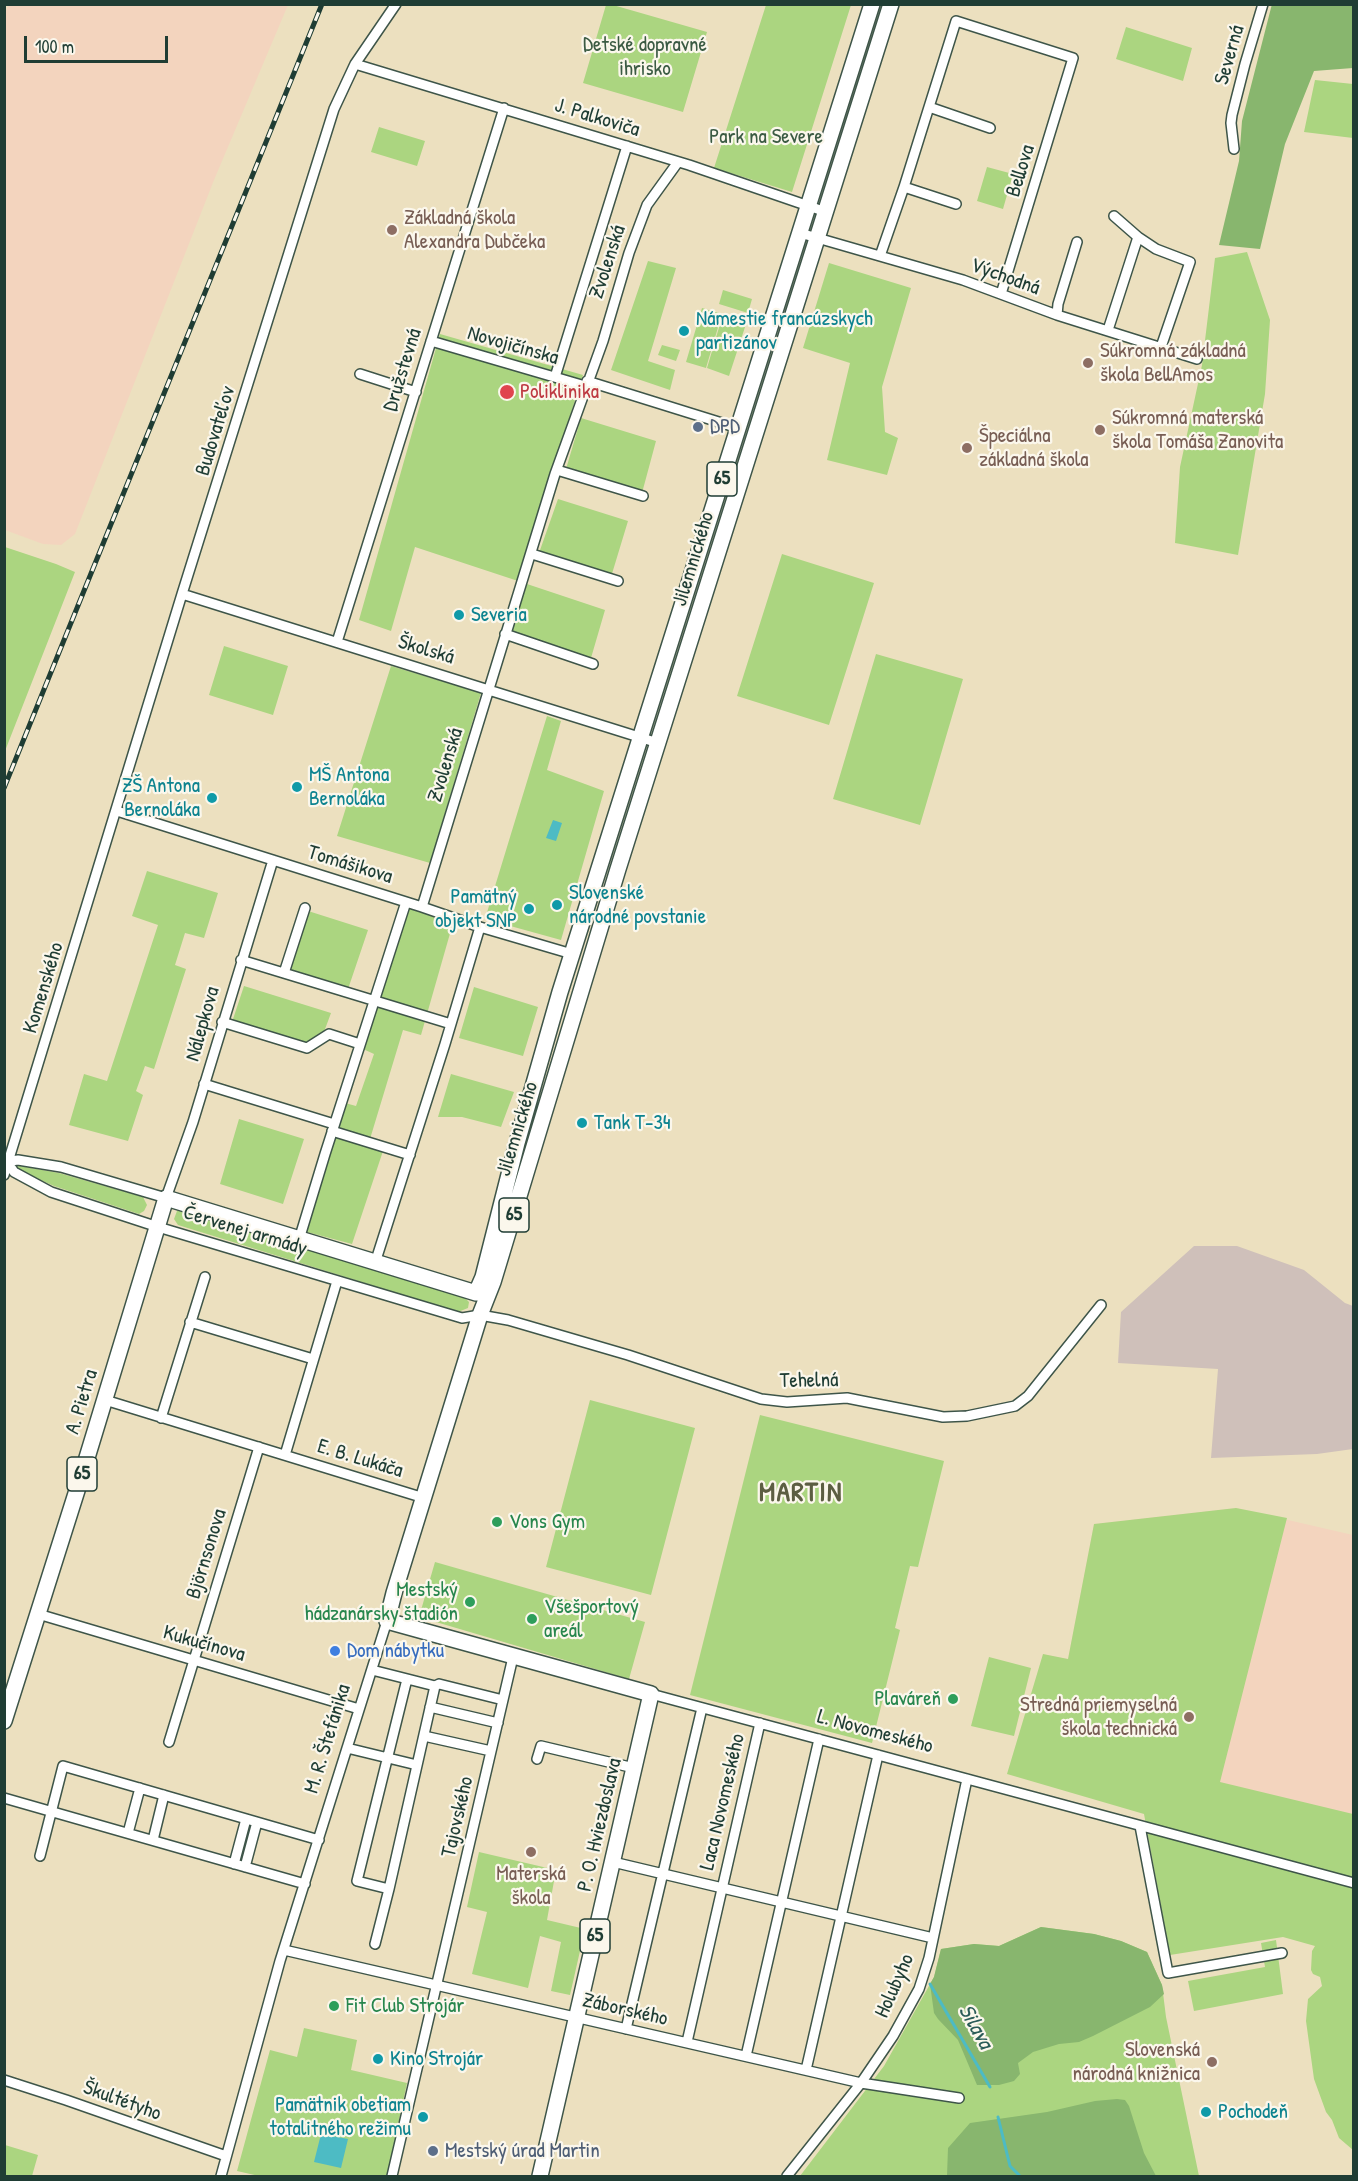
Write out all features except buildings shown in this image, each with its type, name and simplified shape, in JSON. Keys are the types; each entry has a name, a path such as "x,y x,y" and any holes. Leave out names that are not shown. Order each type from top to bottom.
{"main road":[{"name":"Jilemnického","path":"476,1293 483,1277 552,1018 872,4"},
{"name":"Jilemnického","path":"480,1315 493,1282 570,1023 891,4"},
{"name":"Červenej armády","path":"166,1198 476,1293"},
{"name":"A. Pietra","path":"4,1721 166,1198"},
{"path":"476,1293 480,1315"},
{"name":"M. R. Štefánika","path":"387,1621 480,1315"},
{"name":"L. Novomeského","path":"387,1621 651,1694"},
{"name":"P. O. Hviezdoslava","path":"540,2176 651,1694"}],"street":[{"name":"Budovateľov","path":"117,811 182,594 328,127 355,64 396,4"},
{"name":"Severná","path":"1234,149 1232,115 1263,4"},
{"name":"Bellova","path":"929,107 956,21 1073,58 1001,294"},
{"name":"J. Palkoviča","path":"355,64 678,162 826,212"},
{"path":"880,256 929,107 990,128"},
{"name":"Družstevná","path":"337,642 504,108"},
{"path":"555,377 627,146"},
{"name":"Zvolenská","path":"422,907 557,470 603,340 640,222 647,205 678,162"},
{"path":"904,187 956,204"},
{"path":"1114,216 1156,249 1190,262 1161,347"},
{"name":"Východná","path":"800,233 963,280 1057,315 1197,359"},
{"path":"1108,330 1138,237"},
{"path":"1057,315 1058,304 1077,242"},
{"name":"Novojičínska","path":"431,341 586,384"},
{"path":"360,374 416,392"},
{"path":"586,384 738,428"},
{"path":"557,470 643,496"},
{"path":"532,554 618,581"},
{"name":"Školská","path":"182,594 658,743"},
{"path":"505,634 592,664"},
{"name":"Tomášikova","path":"117,811 480,927 572,954"},
{"name":"Komenského","path":"4,1174 117,811"},
{"name":"Nálepkova","path":"166,1198 204,1084 273,860"},
{"path":"301,1240 301,1233 333,1127 406,902"},
{"path":"284,973 305,908"},
{"path":"375,1263 480,927"},
{"path":"241,960 451,1024"},
{"path":"552,1018 570,1023"},
{"path":"222,1022 307,1048 329,1034 360,1044"},
{"path":"204,1084 410,1155"},
{"name":"Červenej armády","path":"166,1198 61,1167 18,1160 6,1163 14,1172 51,1192 158,1227 462,1318 480,1315"},
{"path":"161,1418 205,1276"},
{"name":"E. B. Lukáča","path":"285,1455 337,1281"},
{"name":"Tehelná","path":"480,1315 508,1320 628,1355 761,1399 787,1402 848,1398 944,1417 967,1416 1015,1406 1040,1382 1101,1305"},
{"path":"190,1322 313,1359"},
{"name":"E. B. Lukáča","path":"105,1400 424,1498"},
{"name":"Björnsonova","path":"169,1742 259,1446"},
{"name":"Kukučínova","path":"38,1614 359,1709"},
{"name":"M. R. Štefánika","path":"221,2176 284,1950 387,1621"},
{"name":"Tajovského","path":"392,2176 513,1657"},
{"path":"372,1670 503,1700"},
{"path":"389,1889 357,1881 407,1679"},
{"path":"375,1944 435,1686"},
{"name":"L. Novomeského","path":"651,1694 1353,1883"},
{"path":"430,1707 498,1723"},
{"path":"626,2029 702,1708"},
{"name":"Laca Novomeského","path":"687,2042 760,1723"},
{"path":"424,1736 491,1751"},
{"path":"746,2055 819,1739"},
{"path":"537,1759 541,1746 634,1768"},
{"path":"347,1748 417,1765"},
{"path":"806,2070 878,1755"},
{"path":"40,1856 63,1766 319,1840"},
{"name":"Holubyho","path":"787,2176 861,2083 893,2036 918,1989 933,1938 968,1779"},
{"path":"128,1833 140,1788"},
{"path":"153,1840 164,1795"},
{"path":"4,1798 305,1884"},
{"path":"234,1864 246,1819"},
{"path":"245,1867 258,1822"},
{"path":"1140,1826 1168,1973 1282,1953"},
{"path":"613,1862 933,1938"},
{"name":"Záborského","path":"284,1950 861,2083 959,2098"},
{"name":"Škultétyho","path":"4,2080 226,2156"}],"shaded area":[{"path":"9,4 288,5 214,180 75,534 61,545 43,544 5,530 4,15"},
{"path":"1194,1246 1237,1246 1304,1270 1345,1303 1353,1306 1353,1449 1317,1454 1211,1458 1218,1369 1118,1363 1121,1312"},
{"name":"Stredná priemyselná škola technická","path":"1236,1508 1353,1535 1353,1871 1153,1812 1043,1654 1068,1659 1094,1524"}],"green space":[{"path":"1272,4 1353,5 1353,68 1314,71 1285,144 1260,249 1219,245 1239,161 1242,121"},
{"name":"Detské dopravné ihrisko","path":"606,5 613,5 707,32 683,112 583,83"},
{"name":"Park na Severe","path":"766,5 851,5 792,192 714,168"},
{"path":"1126,27 1192,48 1183,81 1116,59"},
{"path":"1315,80 1353,84 1353,138 1304,132"},
{"path":"379,127 425,141 417,166 371,152"},
{"path":"987,167 1013,174 1003,209 977,201"},
{"path":"1247,252 1270,320 1265,394 1238,555 1175,543 1180,467 1202,365 1215,258"},
{"path":"648,261 676,268 648,361 675,370 670,390 611,370"},
{"path":"829,263 911,288 882,387 885,432 898,438 887,475 827,460 850,363 803,348"},
{"path":"723,290 752,299 748,313 719,304"},
{"path":"702,308 722,314 706,368 686,362"},
{"path":"723,314 747,321 729,376 707,368"},
{"path":"440,334 583,375 518,581 415,547 391,631 359,620"},
{"path":"662,345 680,350 676,361 658,355"},
{"path":"581,418 656,441 642,493 566,469"},
{"path":"558,499 628,521 611,577 539,553"},
{"path":"5,547 75,572 5,751"},
{"path":"782,554 874,583 829,725 737,696"},
{"path":"527,584 605,610 591,658 512,631"},
{"path":"224,646 288,666 273,715 209,695"},
{"path":"876,654 963,679 920,825 833,799"},
{"path":"391,666 481,693 430,863 337,836"},
{"path":"547,716 561,721 547,770 604,791 561,940 485,919"},
{"path":"147,871 218,893 204,938 185,933 175,965 186,969 154,1069 145,1066 136,1091 143,1095 128,1141 69,1125 84,1074 107,1081 158,925 132,916"},
{"path":"408,908 453,923 421,1035 403,1030 370,1139 338,1127 345,1103 356,1106 374,1054 363,1049"},
{"path":"305,910 368,930 346,995 283,972"},
{"path":"244,986 331,1013 318,1048 232,1022"},
{"path":"474,987 538,1007 523,1056 459,1038"},
{"path":"451,1074 514,1092 501,1127 462,1117 438,1117"},
{"path":"239,1119 304,1139 283,1204 220,1184"},
{"path":"335,1137 383,1151 352,1244 307,1232"},
{"path":"14,1165 59,1173 143,1197 147,1205 139,1214 54,1186 16,1169"},
{"path":"184,1209 463,1296 469,1302 468,1308 458,1312 178,1225 174,1219 177,1211"},
{"path":"590,1400 695,1428 651,1595 546,1567"},
{"path":"760,1415 944,1461 918,1567 910,1566 895,1628 900,1630 872,1743 690,1695"},
{"name":"Stredná priemyselná škola technická","path":"1236,1508 1287,1518 1220,1782 1353,1814 1353,2150 1339,2138 1326,2112 1314,2079 1306,2021 1308,1999 1322,1986 1320,1977 1313,1974 1311,1970 1312,1951 1315,1946 1283,1937 1170,1955 1144,1814 1007,1774 1043,1654 1068,1659 1094,1524"},
{"name":"Všešportový areál","path":"435,1562 645,1622 629,1679 419,1617"},
{"path":"989,1657 1031,1668 1014,1736 971,1726"},
{"path":"479,1852 556,1870 547,1920 585,1929 570,1995 551,1991 561,1942 540,1936 528,1988 472,1974 487,1912 467,1907"},
{"path":"1041,1927 1094,1934 1121,1941 1147,1952 1162,1985 1166,2017 1199,2176 800,2176 884,2066 934,1977 941,1949 974,1944 999,1946"},
{"path":"1041,1927 1094,1934 1121,1941 1147,1952 1164,1994 1150,2007 1093,2036 1079,2042 1059,2044 1033,2052 1018,2063 1020,2074 1014,2081 999,2085 977,2085 958,2040 934,2013 930,1984 941,1949 974,1944 999,1946"},
{"path":"1276,1940 1283,1994 1194,2011 1188,1981 1265,1967 1261,1943"},
{"path":"304,2028 357,2040 351,2070 407,2083 387,2176 259,2176 237,2171 270,2050 297,2057"},
{"path":"1117,2099 1125,2100 1129,2106 1144,2153 1156,2176 947,2176 948,2148 970,2123"},
{"path":"5,2145 38,2155 32,2176 5,2176"}],"water":[{"path":"553,820 562,823 556,841 546,838"},
{"path":"321,2134 348,2139 341,2168 314,2162"}],"waterway":[{"name":"Silava","path":"930,1984 990,2087"},
{"name":"Silava","path":"998,2117 1010,2166 1020,2176"}],"railway":[{"path":"4,788 322,4"}],"place":[{"name":"Základná škola Alexandra Dubčeka","path":"392,230"},
{"name":"Námestie francúzskych partizánov","path":"684,331"},
{"name":"Súkromná základná škola BellAmos","path":"1088,363"},
{"name":"Poliklinika","path":"507,392"},
{"name":"DPD","path":"698,427"},
{"name":"Súkromná materská škola Tomáša Zanovita","path":"1100,430"},
{"name":"Špeciálna základná škola","path":"967,448"},
{"name":"Severia","path":"459,615"},
{"name":"MŠ Antona Bernoláka","path":"297,787"},
{"name":"ZŠ Antona Bernoláka","path":"212,798"},
{"name":"Slovenské národné povstanie","path":"557,905"},
{"name":"Pamätný objekt SNP","path":"529,909"},
{"name":"Tank T-34","path":"582,1123"},
{"name":"Vons Gym","path":"497,1522"},
{"name":"Mestský hádzanársky štadión","path":"470,1602"},
{"name":"Všešportový areál","path":"532,1619"},
{"name":"Dom nábytku","path":"335,1651"},
{"name":"Plaváreň","path":"953,1699"},
{"name":"Stredná priemyselná škola technická","path":"1189,1717"},
{"name":"Materská škola","path":"531,1852"},
{"name":"Fit Club Strojár","path":"334,2006"},
{"name":"Kino Strojár","path":"378,2059"},
{"name":"Slovenská národná knižnica","path":"1212,2062"},
{"name":"Pochodeň","path":"1206,2112"},
{"name":"Pamätnik obetiam totalitného režimu","path":"423,2117"},
{"name":"Mestský úrad Martin","path":"433,2151"}],"district":[{"name":"MARTIN","path":"801,1494"}]}
